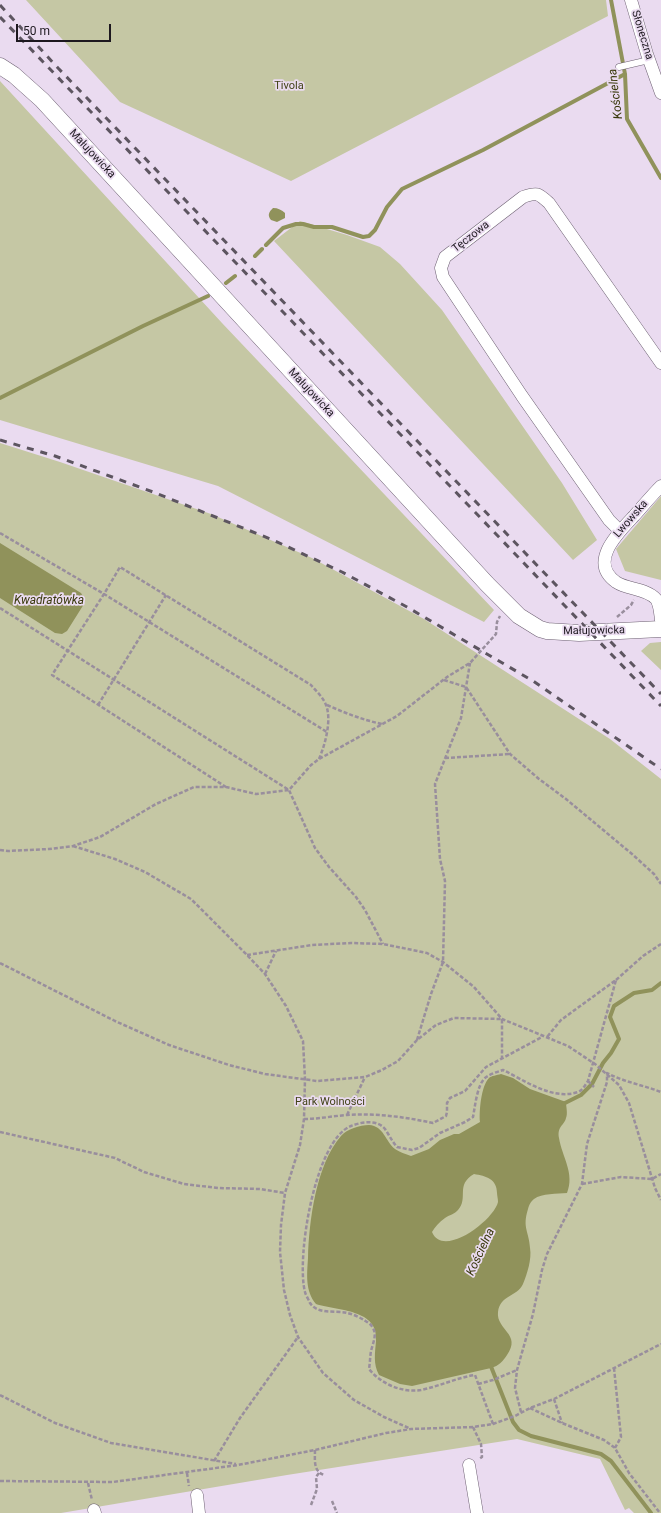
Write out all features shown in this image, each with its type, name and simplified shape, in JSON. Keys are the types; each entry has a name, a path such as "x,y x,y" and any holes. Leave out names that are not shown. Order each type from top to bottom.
{"street":[{"name":"Słoneczna","path":"631,0 649,60 658,74 661,93"},
{"name":"Małujowicka","path":"0,66 18,79 42,100 508,606 528,622 547,631 579,633 661,629"},
{"name":"Tęczowa","path":"620,531 609,520 522,396 443,277 441,268 445,257 523,197 534,193 542,196 549,203 661,363"},
{"name":"Lwowska","path":"661,486 620,531 608,548 605,556 604,567 616,582 625,587 648,593 656,599 660,607 661,620"},
{"path":"469,1465 477,1513"},
{"path":"197,1495 200,1513"}],"lane":[{"path":"619,68 649,60"}],"path":[{"path":"0,533 149,621 328,732"},
{"path":"226,787 52,675 120,567 311,685 326,705 357,718 383,724"},
{"path":"98,705 166,595"},
{"path":"0,850 8,851 73,846 100,837 156,804 194,787 226,787 256,794 289,790 311,765 319,759 397,716 470,662 496,634 497,622 508,606"},
{"path":"0,608 289,790 315,848 365,910 383,944"},
{"path":"417,1040 431,994 443,962 445,881 440,859 435,784 461,718 470,662"},
{"path":"444,680 466,687 510,754 626,848 654,874 661,884"},
{"path":"319,759 328,732 326,705"},
{"path":"445,758 510,754"},
{"path":"73,846 116,859 139,869 191,899 248,955 265,974 286,1006 303,1041 305,1079 304,1119 300,1146 285,1193 281,1225 280,1252 284,1290 298,1337 324,1373 354,1400 384,1417 411,1429"},
{"path":"248,955 312,945 351,943 383,944 428,953 443,962 474,987 502,1019 502,1059"},
{"path":"547,1037 561,1020 616,980 643,956 661,944"},
{"path":"265,974 276,951"},
{"path":"0,963 115,1021 169,1045 237,1067 265,1074 317,1081 366,1077 398,1061 417,1040 436,1025 454,1018 502,1019 568,1046 594,1063 619,1085 629,1103 652,1179 661,1200"},
{"path":"493,1424 475,1376 461,1377 419,1390 394,1387 380,1380 369,1369 371,1352 375,1339 374,1330 371,1325 360,1317 348,1313 318,1310 311,1305 305,1292 303,1242 315,1183 330,1149 339,1134 349,1127 361,1123 372,1122 382,1126 397,1146 412,1150 419,1148 440,1133 473,1117 480,1085 484,1078 494,1073 503,1070 542,1091 567,1094 578,1092 588,1081 616,980"},
{"path":"304,1119 319,1119 347,1115 381,1116 410,1118 433,1123 446,1116 447,1103 450,1098 465,1091 486,1067 542,1036"},
{"path":"606,1073 621,1080 646,1086 661,1092"},
{"path":"521,1412 515,1388 517,1370 533,1314 535,1298 547,1254 582,1184 587,1144 607,1082 606,1073"},
{"path":"347,1115 366,1077"},
{"path":"588,1081 594,1087"},
{"path":"0,1132 116,1158 144,1172 184,1184 218,1188 260,1189 285,1193"},
{"path":"582,1184 621,1177 652,1179 661,1174"},
{"path":"214,1461 240,1418 298,1337"},
{"path":"0,1481 88,1483 113,1482 238,1464 315,1450 386,1433 411,1429 473,1427 493,1424 506,1420 554,1398 661,1344"},
{"path":"614,1368 621,1437 615,1448"},
{"path":"478,1384 493,1380 517,1370"},
{"path":"0,1395 55,1423 111,1443 238,1464"},
{"path":"554,1398 562,1423"},
{"path":"530,1408 604,1440 615,1448 629,1473 660,1513"},
{"path":"469,1465 482,1457 482,1444 473,1427"},
{"path":"315,1450 316,1470 324,1475"},
{"path":"311,1505 317,1489 316,1476 319,1473"},
{"path":"88,1483 94,1511"},
{"path":"332,1501 337,1513"}],"green space":[{"name":"Tivola","path":"26,0 606,0 608,16 291,181 120,102"},
{"path":"0,81 222,323 494,610 484,622 218,486 0,420"},
{"path":"300,221 347,235 380,247 400,264 442,310 562,483 597,540 573,560 274,241"},
{"name":"Park Wolności","path":"0,443 211,514 312,558 424,619 610,739 661,779 661,1513 634,1513 629,1508 625,1510 600,1459 517,1439 287,1475 61,1513 0,1513"},
{"path":"661,496 661,580 625,571 616,549"},
{"path":"661,642 661,670 641,651 650,643"}],"water":[{"path":"273,208 284,212 285,218 277,222 271,220 269,214"},
{"name":"Kwadratówka","path":"0,543 81,593 84,598 84,604 67,631 62,634 55,633 0,598"},
{"path":"501,1074 513,1078 530,1089 566,1102 567,1116 559,1131 559,1138 569,1172 570,1179 567,1193 550,1194 537,1197 529,1205 526,1215 530,1252 528,1271 520,1288 505,1299 499,1306 498,1318 512,1342 511,1348 502,1361 491,1368 412,1386 400,1384 379,1375 377,1371 375,1363 375,1331 371,1323 364,1317 355,1313 316,1304 310,1294 307,1276 310,1227 312,1211 325,1162 332,1148 341,1136 347,1131 365,1125 378,1128 395,1149 411,1156 429,1149 440,1140 454,1134 459,1134 480,1122 480,1106 482,1093 486,1082 489,1078","holes":["474,1174 487,1177 493,1181 497,1188 498,1202 494,1210 488,1218 468,1234 457,1239 446,1241 438,1239 432,1232 433,1230 443,1220 458,1210 461,1205 463,1187 465,1183 468,1178"]}],"waterway":[{"name":"Kościelna","path":"611,0 625,74 627,119 661,178"},
{"path":"266,245 283,228 296,224 314,227 332,227 363,237 369,236 375,230 387,207 402,189 483,150 625,74"},
{"path":"255,256 262,249"},
{"path":"226,283 235,276"},
{"path":"0,398 143,326 208,296"},
{"name":"Kościelna","path":"563,1104 581,1095 592,1084 603,1063 619,1039 610,1017 614,1006 634,993 652,990 661,983"},
{"name":"Kościelna","path":"490,1364 513,1422 519,1430 531,1436 601,1454 611,1461 651,1513"}],"railway":[{"path":"0,5 58,68 661,694"},
{"path":"0,17 661,706"},
{"path":"0,440 55,456 153,492 273,540 342,572 407,607 533,681 661,769"}]}
